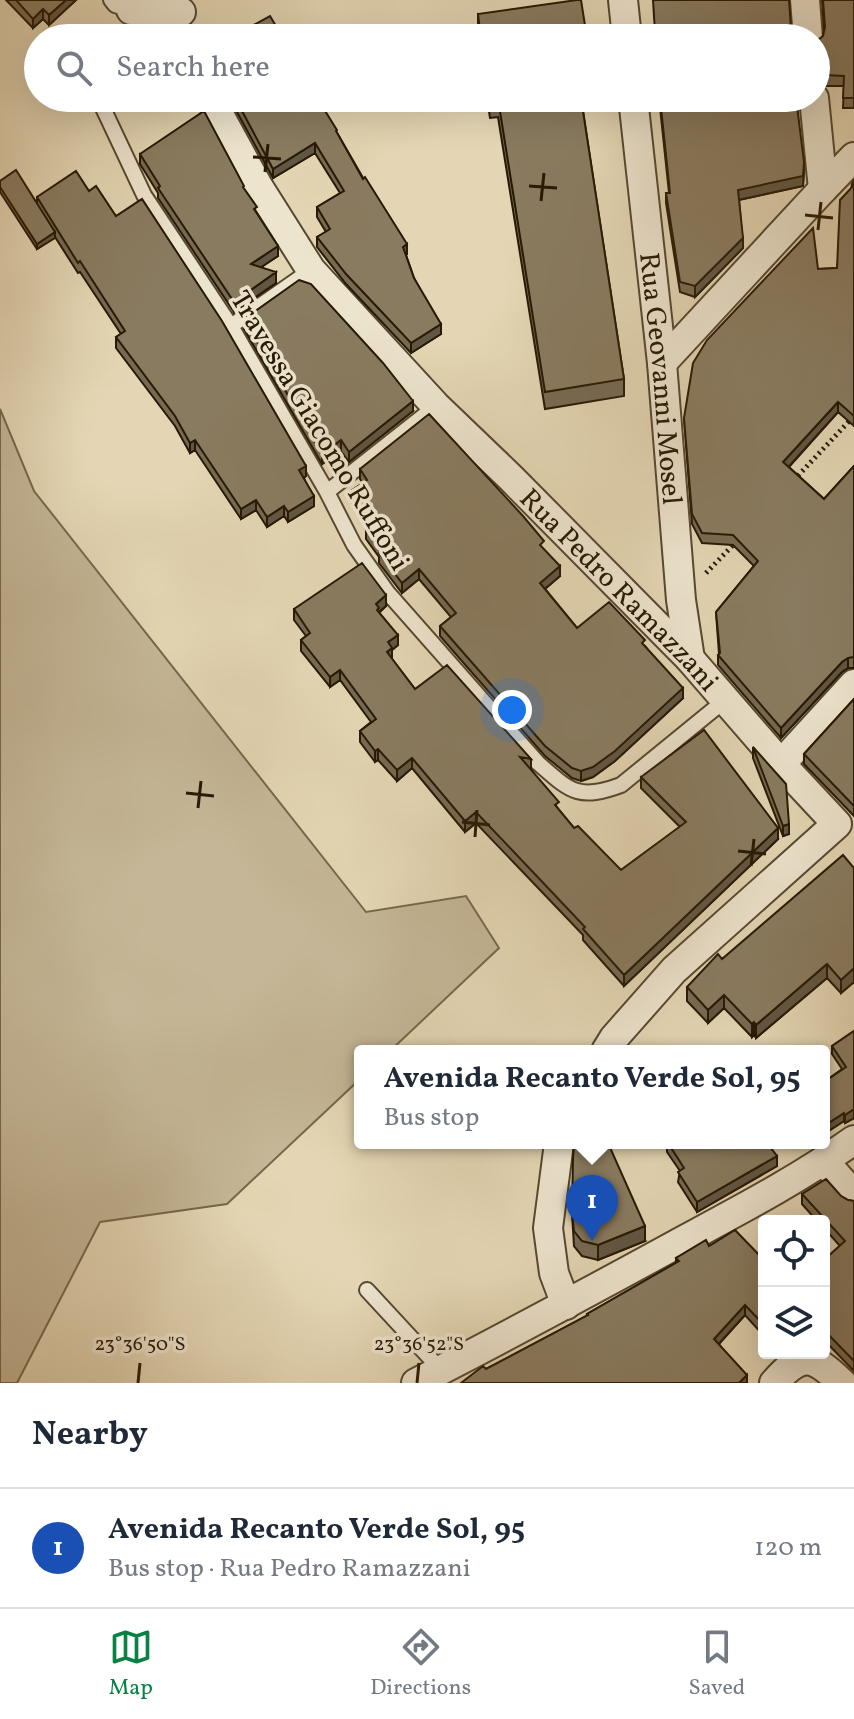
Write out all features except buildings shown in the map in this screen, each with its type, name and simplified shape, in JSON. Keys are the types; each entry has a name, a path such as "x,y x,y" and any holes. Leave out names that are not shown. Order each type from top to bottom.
{"street":[{"path":"623,0 626,24"},
{"path":"805,0 807,24"},
{"path":"121,5 183,17"},
{"name":"Rua Pedro Ramazzani","path":"218,112 258,186 311,270 436,406 690,659 724,701 846,832 674,970 610,1045"},
{"name":"Rua Geovanni Mosel","path":"635,112 662,363 681,600 690,659"},
{"path":"815,112 823,189"},
{"path":"662,363 854,157"},
{"path":"781,764 854,684"},
{"path":"416,1383 566,1305 824,1161 854,1140"},
{"path":"558,1149 548,1228 554,1273 566,1305"},
{"path":"824,1161 854,1195"},
{"path":"774,1383 789,1366 797,1362 815,1362 834,1375"}],"lane":[{"name":"Travessa Giacomo Ruffoni","path":"105,112 144,195 231,326 327,492 354,545 388,593 538,763 564,786 583,794 602,792 621,785 724,701"},
{"path":"231,326 311,270"},
{"path":"327,492 436,406"},
{"path":"367,1290 441,1370"}],"path":[{"path":"789,485 854,416"},
{"path":"681,600 735,542"}],"shaded area":[{"path":"0,409 34,491 366,912 466,896 499,948 396,1045 354,1045 354,1085 227,1204 100,1222 17,1383 0,1383"}],"place":[{"name":"Avenida Recanto Verde Sol, 95","path":"592,1241"}]}
